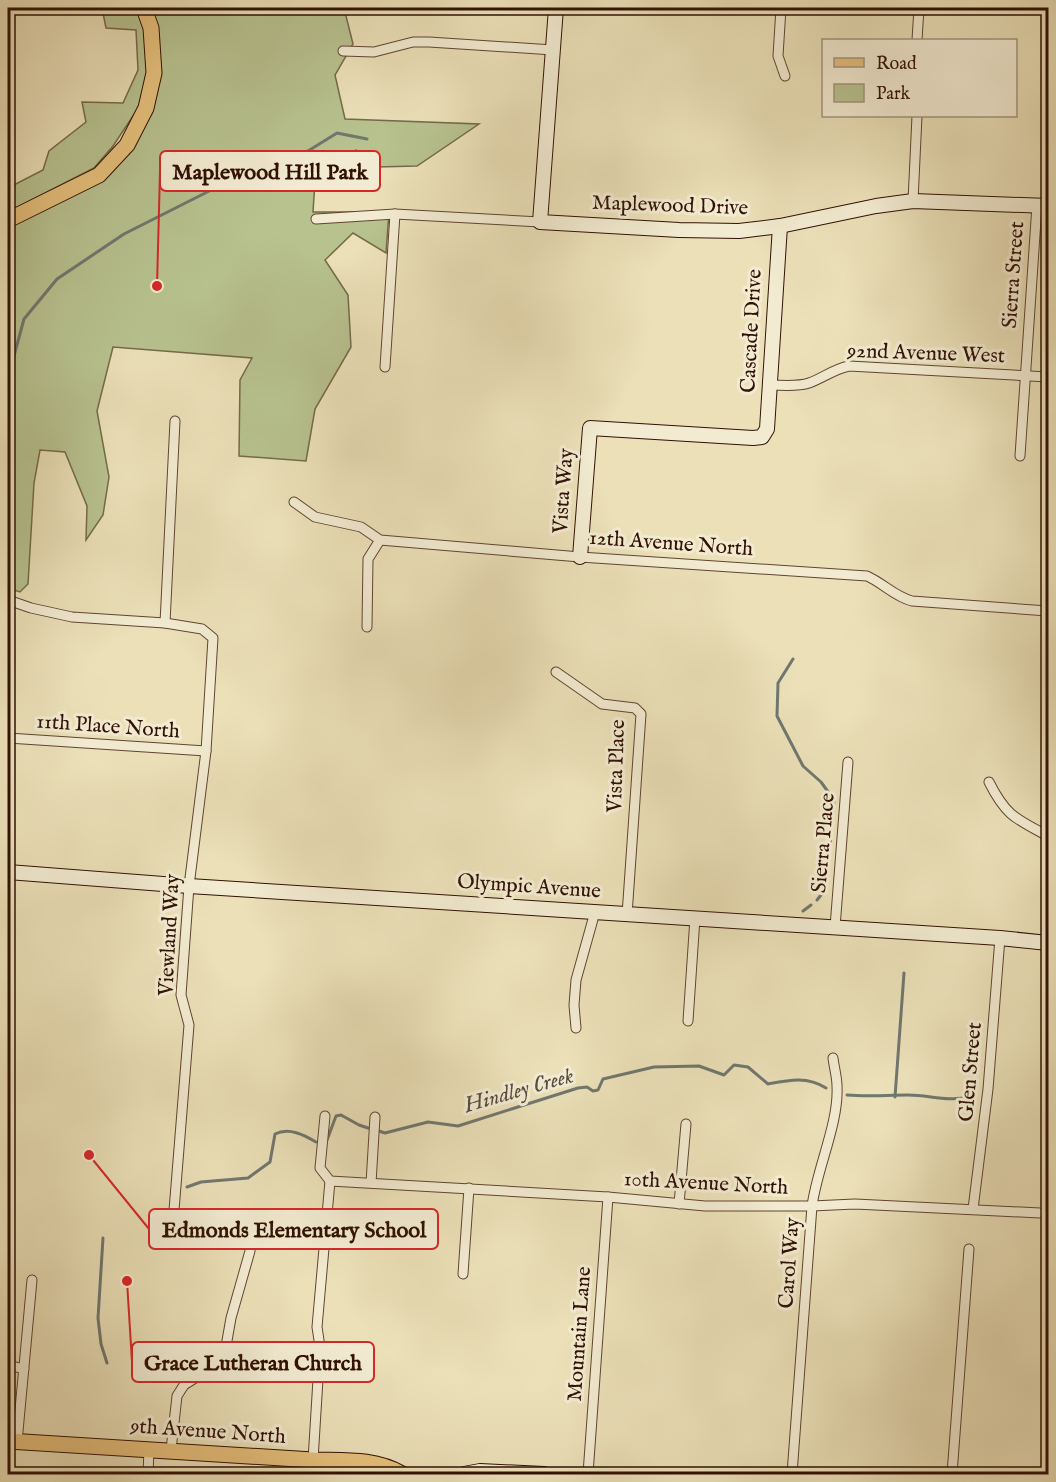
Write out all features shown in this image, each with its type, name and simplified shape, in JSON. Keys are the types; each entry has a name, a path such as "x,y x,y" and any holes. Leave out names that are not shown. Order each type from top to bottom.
{"main road":[{"path":"8,220 99,175 127,146 146,108 154,73 151,28 144,8"},
{"name":"9th Avenue North","path":"12,1442 362,1461 387,1467 402,1474"}],"street":[{"path":"540,222 556,8"},
{"path":"781,8 778,56 785,76"},
{"path":"918,39 919,8"},
{"path":"343,51 374,52 413,42 553,50"},
{"path":"913,201 917,117"},
{"name":"Maplewood Drive","path":"316,219 395,214 739,231 780,226 876,206 913,201 1043,205"},
{"name":"Sierra Street","path":"1020,456 1025,376 1043,205"},
{"path":"385,367 395,214"},
{"name":"Cascade Drive","path":"590,428 762,437 767,429 780,226"},
{"name":"92nd Avenue West","path":"770,385 795,386 808,383 836,369 849,366 1048,377"},
{"path":"8,600 31,608 72,617 165,623 175,421"},
{"name":"Vista Way","path":"580,556 590,428"},
{"name":"12th Avenue North","path":"294,502 315,518 361,527 380,540 867,576 878,580 898,596 912,602 1048,611"},
{"path":"367,627 368,559 380,540"},
{"name":"Viewland Way","path":"165,623 202,629 213,638 206,751 189,886 181,995 189,1025 172,1235"},
{"name":"Vista Place","path":"556,672 602,704 635,708 641,714 627,915"},
{"name":"11th Place North","path":"8,738 206,751"},
{"name":"Sierra Place","path":"835,927 848,762"},
{"path":"989,782 999,802 1014,818 1048,836"},
{"name":"Olympic Avenue","path":"8,872 189,886 835,927 1048,944"},
{"path":"576,1028 574,1005 576,980 595,912"},
{"path":"688,1021 695,918"},
{"name":"Glen Street","path":"973,1209 988,1089 1000,939"},
{"name":"Carol Way","path":"792,1474 812,1206 815,1182 834,1121 838,1086 833,1058"},
{"path":"313,1460 320,1347 317,1327 330,1181 320,1167 324,1116"},
{"path":"371,1183 375,1117"},
{"path":"679,1204 686,1124"},
{"name":"10th Avenue North","path":"330,1181 608,1197 679,1204 812,1206 855,1204 1040,1213"},
{"path":"463,1274 469,1188"},
{"name":"Mountain Lane","path":"588,1474 608,1197"},
{"path":"952,1474 969,1249"},
{"path":"171,1450 177,1396 184,1385 211,1368 225,1352 231,1318 250,1251"},
{"path":"12,1442 24,1369 32,1280"},
{"path":"8,1365 24,1369"},
{"path":"148,1474 149,1449"},
{"path":"464,1474 480,1471 544,1474"}],"green space":[{"path":"102,8 137,8 143,21 148,73 141,104 113,146 94,168 8,212 8,188 43,170 49,151 86,122 82,102 123,103 138,70 136,30 106,28"},
{"path":"150,8 344,8 353,44 335,75 345,119 479,124 417,166 376,167 356,150 315,181 313,212 389,212 386,253 353,233 325,260 348,295 351,347 315,409 306,461 239,456 240,380 252,358 113,347 97,411 109,477 103,515 86,540 87,506 65,452 40,450 34,483 28,584 20,592 8,588 8,227 84,188 150,115"}],"waterway":[{"path":"8,378 24,319 57,279 124,234 235,178 260,172 285,158 308,151 337,133 367,139"},
{"name":"Hindley Creek","path":"793,659 778,683 777,716 803,766 821,782 834,800 830,844"},
{"name":"Hindley Creek","path":"817,900 825,890 829,857"},
{"name":"Hindley Creek","path":"803,911 811,905"},
{"path":"895,1097 904,973"},
{"name":"Hindley Creek","path":"379,1131 385,1133 428,1122 458,1126 578,1088 587,1087 593,1091 598,1090 603,1079 654,1067 699,1066 724,1075 734,1065 748,1067 768,1084 805,1080 826,1088"},
{"name":"Hindley Creek","path":"847,1095 908,1095 954,1099 969,1097"},
{"name":"Hindley Creek","path":"327,1140 336,1116 341,1115 371,1129"},
{"path":"187,1187 201,1182 248,1178 270,1162 275,1134 280,1132 296,1133 316,1142"},
{"path":"103,1238 98,1318 101,1344 107,1363"}],"place":[{"name":"Maplewood Hill Park","path":"157,286"},
{"name":"Edmonds Elementary School","path":"89,1155"},
{"name":"Grace Lutheran Church","path":"127,1281"}]}
